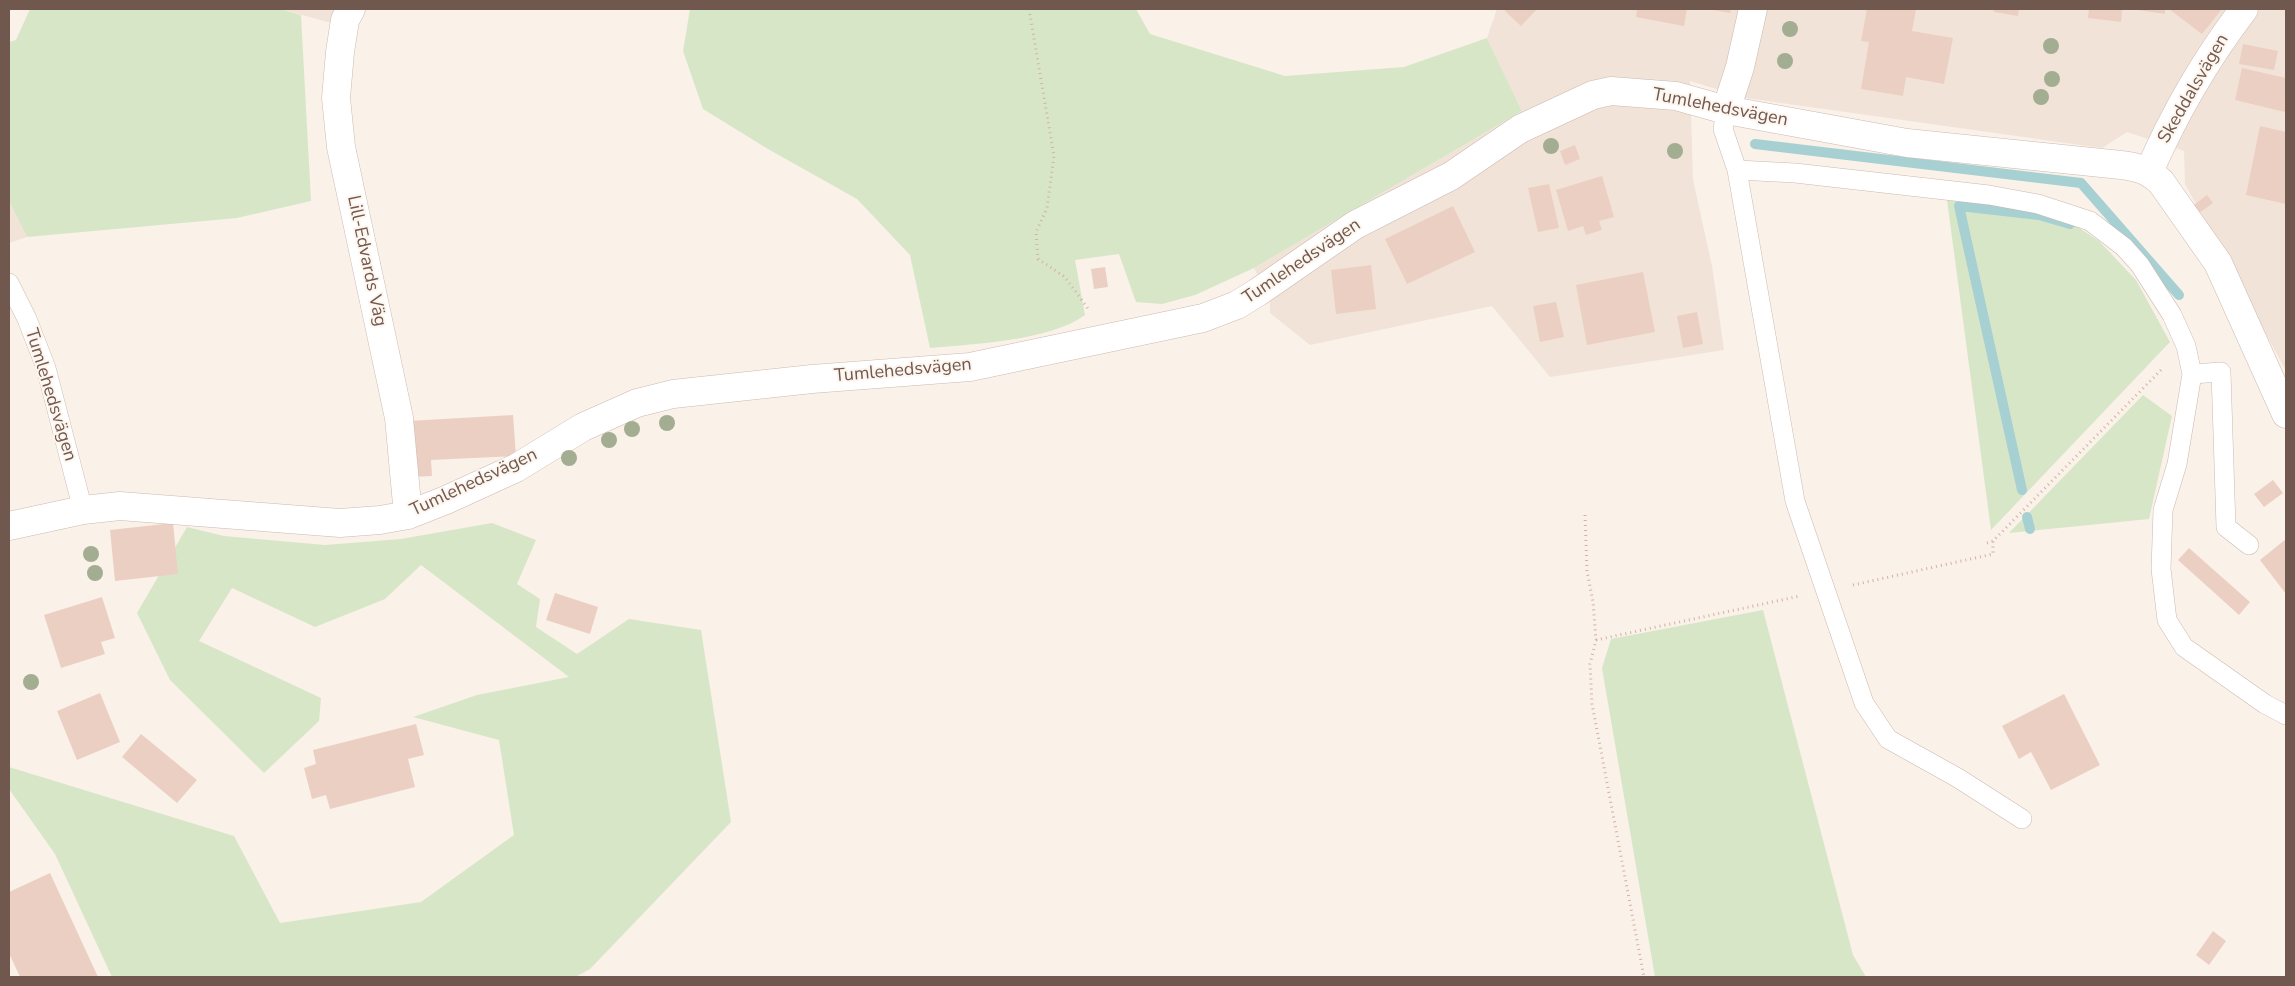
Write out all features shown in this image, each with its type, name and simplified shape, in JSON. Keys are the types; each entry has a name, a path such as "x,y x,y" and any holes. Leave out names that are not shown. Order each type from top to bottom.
{"street":[{"name":"Lill-Edvards Väg","path":"351,9 345,20 337,89 341,146 399,418 408,515"},
{"path":"1726,110 1740,67 1753,9"},
{"name":"Skeddalsvägen","path":"2149,172 2172,123 2218,43 2244,9"},
{"name":"Tumlehedsvägen","path":"9,526 83,510 120,506 340,523 380,520 408,515 516,468 584,427 637,403 707,389 970,367 1203,318 1237,305 1265,288 1355,225 1451,176 1520,129 1593,95 1611,91 1676,96 1726,110 1907,143 2138,167 2149,172"},
{"path":"2149,172 2160,182 2218,263 2286,414"}],"lane":[{"path":"1726,110 1723,129 1737,170 1795,501 1864,703 1888,739 1958,778 2022,819"},
{"path":"1737,170 1795,173 1989,195 2038,204 2090,221 2124,247 2140,265 2172,315 2186,346 2192,374 2177,464 2163,510 2161,569 2167,620 2184,647 2265,704 2286,715"},
{"name":"Tumlehedsvägen","path":"9,283 27,319 46,368 83,510"},
{"path":"2192,374 2220,372 2226,527 2249,545"}],"path":[{"path":"1029,9 1054,156 1047,208 1036,232 1038,259 1065,277 1090,311 1097,339"},
{"path":"1987,543 1993,541 2186,346"},
{"path":"1585,515 1587,571 1593,602 1596,640 1590,664 1592,704 1644,977"}],"shaded area":[{"path":"281,9 367,9 356,30"},
{"path":"1497,9 2286,9 2286,371 2185,184 2184,151 2127,132 2102,148 1746,98 1690,81 1693,180 1712,266 1724,350 1550,377 1492,306 1310,345 1270,313 1270,298 1254,268 1522,111 1487,38"},
{"path":"9,201 27,237 9,243"}],"green space":[{"path":"30,9 281,9 301,15 311,201 237,218 27,237 9,201 9,42 16,40"},
{"path":"690,9 1136,9 1150,34 1285,76 1404,67 1487,38 1522,111 1254,268 1195,295 1162,304 1136,302 1119,254 1075,260 1085,315 1070,324 1032,336 989,343 930,348 910,255 857,199 768,149 703,109 683,51"},
{"path":"1947,200 2039,211 2069,221 2099,241 2136,280 2170,342 1991,530"},
{"path":"2143,395 2172,416 2149,519 2009,533"},
{"path":"492,523 536,540 517,584 540,599 536,627 577,654 629,619 701,630 731,822 590,969 575,977 112,977 55,854 9,789 9,767 234,836 280,923 421,902 514,835 499,740 413,717 477,695 569,677 421,565 385,599 315,627 232,588 199,641 321,698 319,721 264,773 170,680 137,613 187,527 224,536 325,545 401,539"},
{"path":"1763,610 1853,955 1866,977 1655,977 1602,668 1611,639"}],"building":[{"path":"1507,9 1537,9 1521,26 1505,11"},
{"path":"1637,9 1687,9 1684,26 1636,17"},
{"path":"1708,9 1731,9 1730,13"},
{"path":"1867,9 1916,10 1912,31 1953,38 1944,84 1906,77 1903,96 1861,89 1869,42 1861,41"},
{"path":"1994,9 2019,9 2018,16 1994,12"},
{"path":"2089,9 2122,9 2121,22 2088,18"},
{"path":"2132,9 2165,9 2165,14"},
{"path":"2169,9 2222,9 2202,34"},
{"path":"2243,44 2278,51 2274,70 2239,64"},
{"path":"2242,68 2286,78 2285,112 2235,100"},
{"path":"2260,126 2286,132 2286,204 2246,195"},
{"path":"1575,145 1580,159 1565,165 1560,151"},
{"path":"1602,176 1614,217 1599,221 1602,230 1586,235 1583,226 1568,231 1556,190"},
{"path":"1549,184 1559,228 1538,232 1528,188"},
{"path":"2207,195 2213,203 2199,213 2194,205"},
{"path":"1453,206 1475,252 1407,284 1385,239"},
{"path":"1371,265 1376,309 1336,314 1331,270"},
{"path":"1105,267 1108,287 1094,289 1091,269"},
{"path":"1643,272 1655,332 1587,345 1576,285"},
{"path":"1556,302 1564,337 1540,342 1533,306"},
{"path":"1697,312 1703,344 1683,348 1677,316"},
{"path":"513,415 516,456 431,460 432,476 411,477 408,421"},
{"path":"2273,480 2283,493 2264,507 2254,494"},
{"path":"173,523 178,574 115,581 110,530"},
{"path":"2286,539 2286,594 2260,560"},
{"path":"2189,548 2250,602 2239,615 2178,560"},
{"path":"555,593 598,607 590,634 546,620"},
{"path":"102,597 115,638 101,642 105,654 61,668 44,615"},
{"path":"100,693 120,742 77,760 57,711"},
{"path":"2064,694 2100,765 2051,790 2031,752 2019,759 2002,726"},
{"path":"416,724 424,755 408,759 415,787 330,809 326,795 312,799 304,768 316,764 313,750"},
{"path":"141,734 197,780 177,803 122,757"},
{"path":"50,873 98,977 20,977 9,953 9,892"},
{"path":"2213,931 2226,941 2209,965 2196,955"}],"waterway":[{"path":"1755,144 2081,183 2179,295"},
{"path":"2022,490 1959,206 2039,215 2070,224"},
{"path":"2027,517 2030,529"}]}
